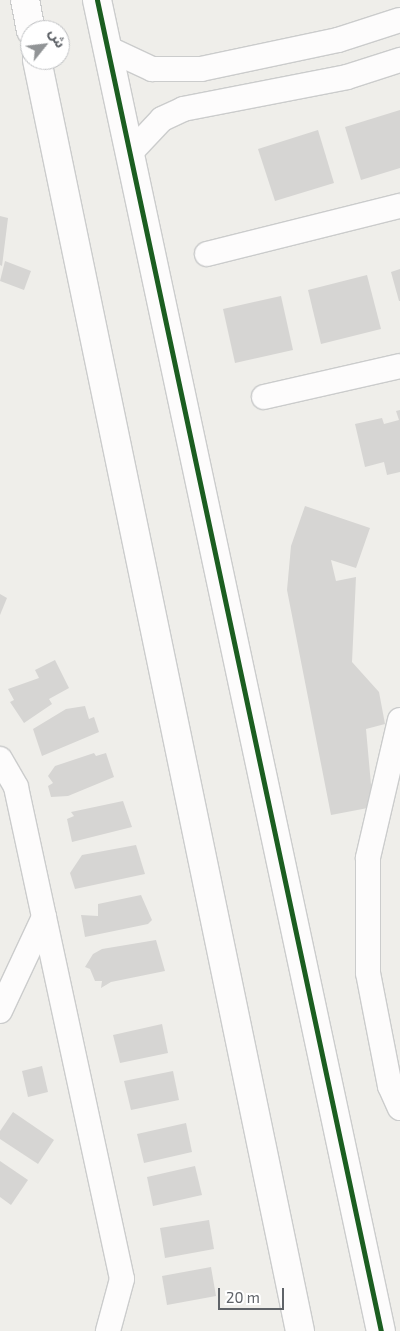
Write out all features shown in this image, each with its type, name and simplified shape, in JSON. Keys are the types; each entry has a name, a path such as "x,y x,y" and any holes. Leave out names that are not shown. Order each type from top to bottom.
{"street":[{"path":"25,0 29,20"},
{"path":"96,0 131,152 381,1331"},
{"path":"107,48 128,61 176,72 338,40 400,20"},
{"path":"240,60 247,96"},
{"path":"131,152 162,119 183,108 348,77 400,60"},
{"path":"39,70 300,1331"},
{"path":"206,254 400,206"},
{"path":"264,397 400,366"},
{"path":"400,720 368,858 368,973 390,1086 400,1108"},
{"path":"0,759 16,787 122,1279 108,1331"},
{"path":"0,1011 44,917"}],"building":[{"path":"400,110 400,168 361,180 345,127"},
{"path":"318,130 334,183 275,201 258,149"},
{"path":"0,216 8,218 2,266 0,265"},
{"path":"5,261 31,271 24,290 0,281"},
{"path":"400,269 400,301 399,301 391,272"},
{"path":"367,275 381,329 321,344 308,290"},
{"path":"281,296 293,350 235,363 223,309"},
{"path":"400,410 400,472 387,475 384,462 365,467 355,424 382,418 384,424 399,420 396,411"},
{"path":"305,506 370,528 356,568 331,560 336,581 356,577 352,662 379,692 385,724 366,729 373,807 331,815 287,590 291,546"},
{"path":"0,594 7,598 0,615"},
{"path":"55,660 69,688 49,699 52,704 24,723 10,702 14,700 8,689 39,678 35,670"},
{"path":"85,706 89,719 94,717 99,732 42,756 33,729 66,709"},
{"path":"94,753 96,756 106,753 114,777 68,796 51,797 48,786 53,783 48,776 55,766"},
{"path":"123,801 132,827 72,842 67,819 74,816 71,812"},
{"path":"136,845 145,874 75,889 70,873 82,855"},
{"path":"141,895 152,920 148,924 85,937 81,915 98,916 98,904"},
{"path":"156,940 165,971 111,982 101,988 102,981 95,981 90,969 85,967 93,954 102,949"},
{"path":"162,1024 168,1053 120,1063 113,1035"},
{"path":"42,1066 48,1092 28,1097 22,1071"},
{"path":"173,1071 179,1100 131,1110 124,1081"},
{"path":"13,1112 54,1140 38,1164 0,1139 0,1131"},
{"path":"186,1123 192,1152 144,1163 137,1134"},
{"path":"0,1161 28,1180 11,1205 0,1197"},
{"path":"195,1166 202,1195 153,1206 147,1177"},
{"path":"209,1220 214,1249 165,1258 160,1228"},
{"path":"211,1267 216,1296 167,1305 162,1276"}],"cycle path":[{"path":"97,0 381,1331"}]}
